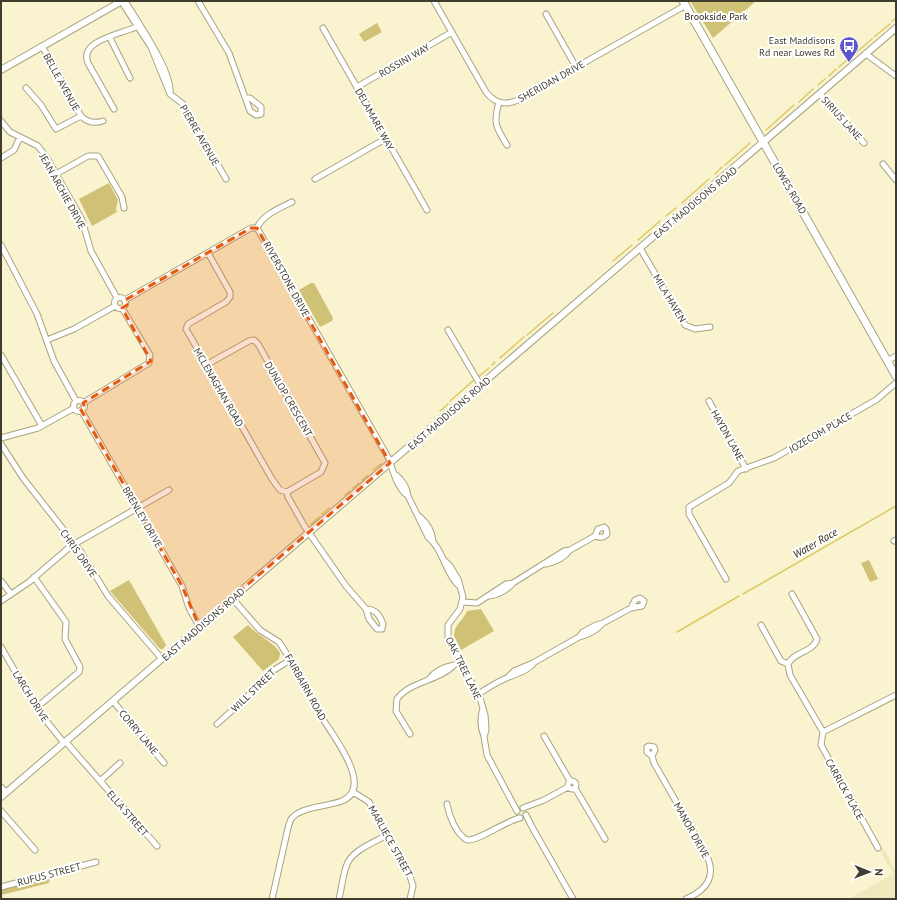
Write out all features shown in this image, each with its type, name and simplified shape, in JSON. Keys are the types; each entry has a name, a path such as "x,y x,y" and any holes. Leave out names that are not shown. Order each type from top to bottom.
{"main road":[{"name":"LOWES ROAD","path":"684,3 896,376"}],"street":[{"path":"1,70 123,1"},
{"name":"PIERRE AVENUE","path":"123,1 151,47 170,94 183,104 226,179"},
{"path":"198,1 229,53 246,98"},
{"path":"434,1 486,92 492,99 499,102 495,120 496,126 507,145"},
{"name":"SHERIDAN DRIVE","path":"499,102 508,103 517,101 684,3"},
{"path":"546,14 576,67"},
{"path":"114,109 88,64 86,55 92,45 138,26"},
{"name":"DELAMARE WAY","path":"323,28 385,139 427,210"},
{"name":"EAST MADDISONS ROAD","path":"4,795 896,28"},
{"name":"ROSSINI WAY","path":"356,87 452,32"},
{"path":"110,38 130,78"},
{"name":"BELLE AVENUE","path":"42,46 81,116 87,122 97,123 103,121"},
{"path":"866,54 896,76"},
{"path":"26,88 41,106 56,129 81,116"},
{"name":"SIRIUS LANE","path":"820,94 864,143"},
{"name":"JEAN ARCHIE DRIVE","path":"1,121 10,132 38,146 82,220 91,251 117,298"},
{"path":"1,158 14,150 20,137"},
{"path":"315,179 385,139"},
{"path":"56,174 88,156 98,156 122,197 124,208"},
{"path":"883,164 896,180"},
{"path":"115,306 114,302 117,298 122,298 125,300 251,228 257,228 268,215 292,202"},
{"name":"RIVERSTONE DRIVE","path":"257,228 390,463"},
{"path":"1,245 37,314 57,367 76,401"},
{"name":"MILA HAVEN","path":"640,248 686,325 695,329 710,327"},
{"name":"MCLENAGHAN ROAD","path":"208,253 231,296 228,300 190,322 186,327 206,365 272,479 280,489 287,492 309,533 348,589 366,609"},
{"path":"122,308 126,305 125,300"},
{"path":"47,340 69,332 115,306 122,308 150,355 149,362 84,403 81,410 76,410 74,408"},
{"path":"448,330 481,386"},
{"name":"DUNLOP CRESCENT","path":"206,365 249,340 254,340 258,344 325,464 321,472 287,492"},
{"path":"1,355 42,426"},
{"path":"887,361 896,356"},
{"name":"JOZECOM PLACE","path":"726,579 689,514 688,509 691,505 730,483 738,471 774,458 876,400 896,383"},
{"path":"76,401 81,400 84,403"},
{"path":"74,408 74,403 76,401"},
{"name":"HAYDN LANE","path":"709,401 746,469"},
{"path":"1,438 42,426 74,408"},
{"name":"BRENLEY DRIVE","path":"81,410 182,586 189,608 199,626"},
{"name":"CHRIS DRIVE","path":"1,444 19,472 75,544 108,596 162,659"},
{"path":"390,463 400,487 408,496 420,517 421,524 428,537 433,541 445,561 446,568 459,586 463,602 477,603 500,588 513,583 546,564 553,563 566,556 570,550 595,536"},
{"path":"1,601 75,544 170,490"},
{"path":"34,577 66,622 65,639 80,667 79,672 36,708"},
{"path":"1,581 11,594"},
{"path":"792,594 817,639 815,644 791,659 788,664 790,675 823,732 896,695"},
{"name":"FAIRBAIRN ROAD","path":"232,598 259,629 281,645 317,710 344,752 354,780 353,792"},
{"name":"OAK TREE LANE","path":"463,602 459,611 449,622 447,633 448,640 478,694 483,708 481,723 488,759 508,792 520,818"},
{"path":"478,694 510,676 514,671 534,663 579,637 583,632 596,625 603,624 631,608"},
{"path":"761,625 781,661 788,664"},
{"name":"LARCH DRIVE","path":"1,647 36,708 64,742"},
{"name":"WILL STREET","path":"217,724 247,698 271,672 290,660"},
{"path":"410,734 396,711 396,701 402,694 429,678 435,678 449,670 460,661"},
{"name":"CORRY LANE","path":"113,701 164,764"},
{"name":"CARRICK PLACE","path":"823,732 820,745 877,847"},
{"path":"544,736 569,784"},
{"name":"ELLA STREET","path":"64,742 100,780 156,846"},
{"name":"MANOR DRIVE","path":"652,756 654,763 706,854 710,865 710,876 706,887 700,892 686,899"},
{"name":"ELLA STREET","path":"100,780 120,763"},
{"path":"447,804 451,819 462,835 467,840 474,839 500,825 520,818 569,784 575,783 575,788 605,839"},
{"path":"1,787 4,795"},
{"path":"272,898 288,828 292,817 300,812 342,802 353,792"},
{"name":"MARLIECE STREET","path":"353,792 369,802 412,877 413,886 410,899"},
{"name":"OAK TREE LANE","path":"508,792 526,814"},
{"path":"500,825 522,808 544,800"},
{"path":"1,811 35,850"},
{"path":"526,814 532,828 573,899"},
{"path":"520,818 532,828"},
{"path":"339,899 347,865 350,859 356,853 388,835"},
{"name":"RUFUS STREET","path":"1,887 96,862"}],"highlighted area":[{"path":"251,228 257,228 390,463 199,626 182,586 81,410 85,408 83,403 151,361 122,308 127,305 125,300"}],"shaded area":[{"path":"883,848 896,871 896,899 849,899 893,874 880,850"}],"green space":[{"name":"Brookside Park","path":"690,1 756,1 713,38"},
{"path":"377,23 382,32 364,42 359,34"},
{"path":"109,183 118,200 116,209 117,212 92,226 79,199"},
{"path":"311,283 314,283 333,318 332,321 320,327 299,290"},
{"path":"869,560 878,579 870,582 861,563"},
{"path":"129,580 166,645 163,649 160,649 110,591"},
{"path":"481,609 494,631 461,650 454,636 455,628 467,611"},
{"path":"248,625 275,647 280,653 279,659 263,671 233,637"},
{"path":"51,875 49,883 1,895 1,889"}],"waterway":[{"name":"Water Race","path":"892,21 896,18"},
{"name":"Water Race","path":"874,37 890,24"},
{"name":"Water Race","path":"851,57 872,39"},
{"name":"Water Race","path":"839,67 847,60"},
{"name":"Water Race","path":"829,76 836,69"},
{"name":"Water Race","path":"818,85 825,79"},
{"name":"Water Race","path":"799,102 813,89"},
{"name":"Water Race","path":"766,130 794,105"},
{"name":"Water Race","path":"725,165 750,143"},
{"name":"Water Race","path":"715,174 722,167"},
{"name":"Water Race","path":"682,203 709,179"},
{"name":"Water Race","path":"666,216 676,208"},
{"name":"Water Race","path":"638,240 660,221"},
{"name":"Water Race","path":"613,261 632,245"},
{"name":"Water Race","path":"527,335 553,313"},
{"name":"Water Race","path":"500,358 524,337"},
{"name":"Water Race","path":"492,365 495,362"},
{"name":"Water Race","path":"477,378 489,368"},
{"name":"Water Race","path":"450,401 474,380"},
{"name":"Water Race","path":"440,411 448,404"},
{"name":"Water Race","path":"373,470 381,464"},
{"name":"Water Race","path":"362,480 368,475"},
{"name":"Water Race","path":"353,488 359,483"},
{"name":"Water Race","path":"345,495 350,491"},
{"name":"Water Race","path":"743,594 896,506"},
{"name":"Water Race","path":"322,514 329,508"},
{"name":"Water Race","path":"311,524 319,517"},
{"name":"Water Race","path":"677,632 739,596"}],"place":[{"name":"East Maddisons Rd near Lowes Rd","path":"849,63"}]}
